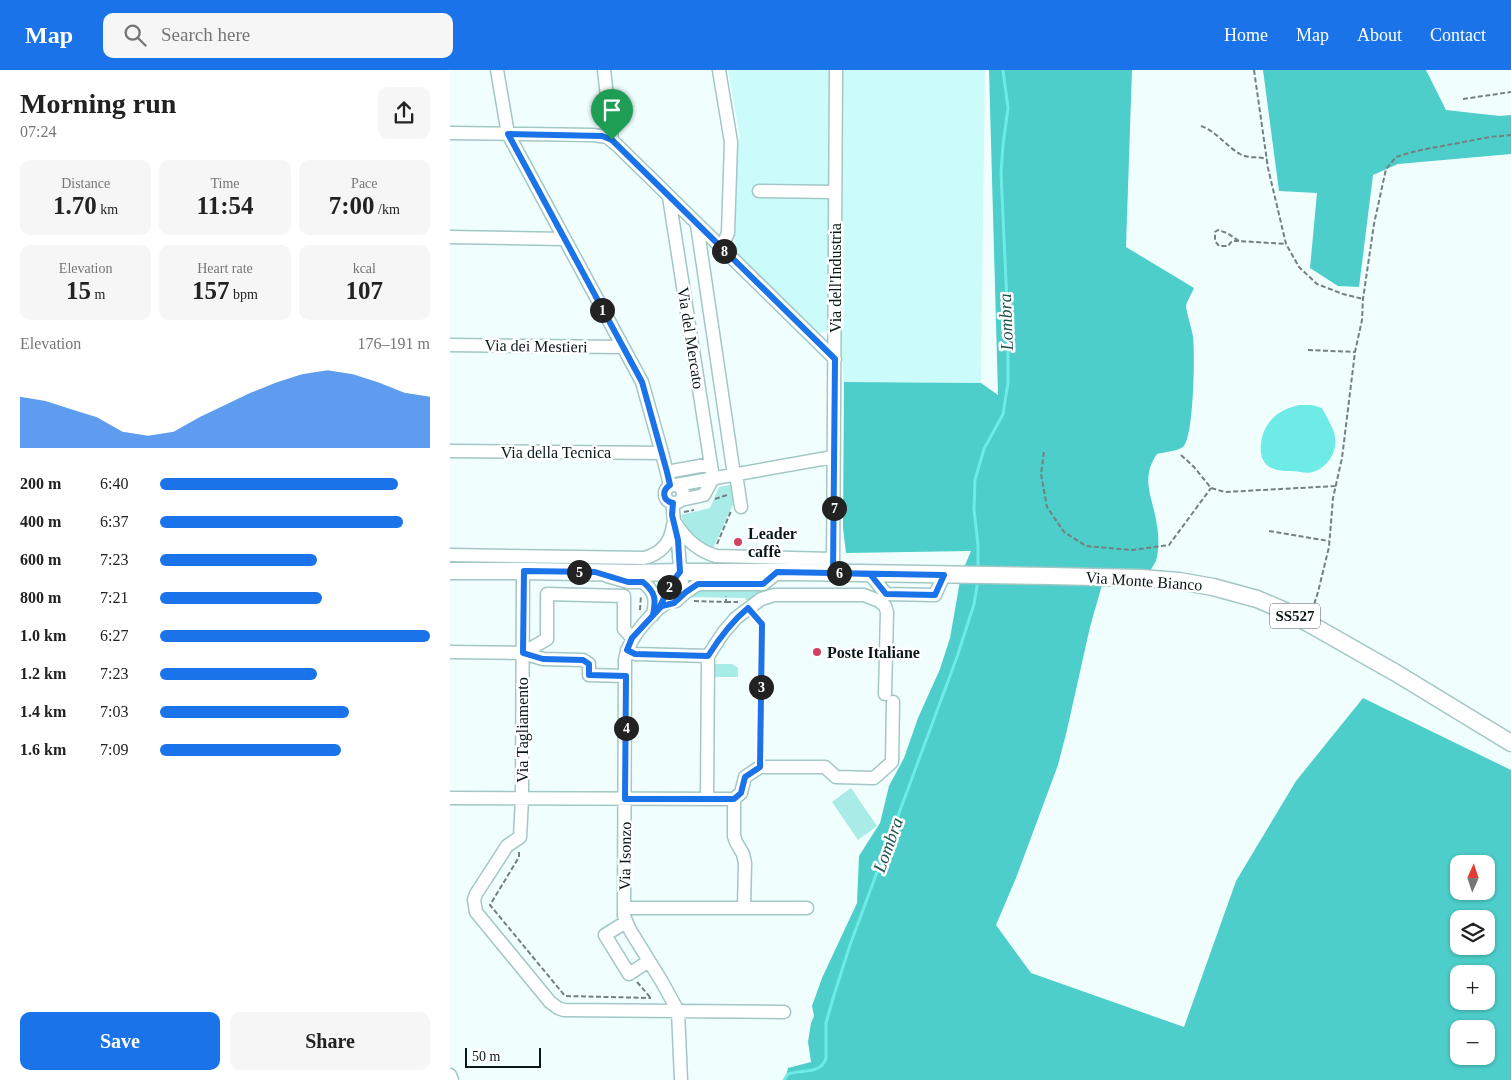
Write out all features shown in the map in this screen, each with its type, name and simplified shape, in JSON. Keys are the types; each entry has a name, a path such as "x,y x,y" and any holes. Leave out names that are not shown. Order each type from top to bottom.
{"main road":[{"name":"SS527","path":"450,571 777,572 833,566"},
{"name":"Via Monte Bianco","path":"833,566 870,574 1140,578 1179,581 1213,587 1257,599 1308,623 1396,673 1511,743"}],"street":[{"path":"497,70 508,134 642,382 671,481"},
{"path":"604,70 612,140"},
{"path":"719,70 731,142 728,233 720,247"},
{"name":"Via dell'Industria","path":"833,566 836,70"},
{"path":"450,133 602,136 612,140 835,359"},
{"path":"759,191 835,192"},
{"name":"Via del Mercato","path":"668,197 713,478"},
{"name":"Via del Mercato","path":"697,225 735,474 737,506"},
{"path":"450,237 564,239"},
{"name":"Via dei Mestieri","path":"450,345 622,347"},
{"name":"Via della Tecnica","path":"450,451 662,452"},
{"path":"671,481 713,478 834,457"},
{"path":"671,481 710,464"},
{"path":"450,555 644,558 652,556 665,546 670,538 677,509 704,495 713,478"},
{"name":"Via Isonzo","path":"671,481 665,489 664,496 677,509 680,572 683,582 680,590 632,638 627,650 624,908 626,922 675,1007"},
{"path":"677,509 680,531 701,550 716,556 718,554 833,566"},
{"name":"Via Tagliamento","path":"520,837 524,571"},
{"path":"595,572 628,582 643,582 651,589 658,610"},
{"name":"Via Isonzo","path":"658,610 674,603 698,584 763,584 777,572"},
{"path":"523,653 547,639 547,594 624,596 624,629 632,638"},
{"path":"450,798 522,799 706,799 734,799 741,793 745,777 760,767 825,767 836,777 874,778 892,762 887,612 879,601 864,595 774,595 762,599 736,618 723,633 708,656 706,799"},
{"path":"627,650 635,654 708,656"},
{"path":"450,652 523,653 543,659 583,660 589,664 589,675 626,676"},
{"path":"734,799 736,842 744,854 745,863 744,908"},
{"path":"520,837 506,846 476,894 474,907 476,912 550,1002 558,1008 564,1010 675,1007 784,1012"},
{"path":"624,908 807,908"},
{"path":"626,922 606,935 630,974 649,961"},
{"path":"675,1007 681,1080"},
{"path":"450,1075 452,1080"}],"path":[{"path":"1254,70 1267,159 1286,244 1299,267 1317,284 1363,299"},
{"path":"1463,99 1511,92"},
{"path":"1201,126 1212,131 1228,146 1242,155 1267,159"},
{"path":"1308,623 1318,592 1329,541 1333,498 1342,458 1374,224 1386,169 1396,156 1490,137 1511,135"},
{"path":"1239,241 1227,233 1218,230 1215,232 1215,241 1219,246 1228,246 1232,242 1239,241 1286,244"},
{"path":"1308,350 1355,352"},
{"path":"1044,452 1041,474 1047,507 1064,532 1086,546 1132,550 1169,545 1211,488"},
{"path":"1181,455 1194,467 1211,488 1226,492 1336,486"},
{"path":"715,493 712,500 727,495"},
{"path":"718,554 737,506"},
{"path":"677,509 698,509"},
{"path":"1268,531 1329,541"},
{"path":"726,602 743,602 762,624 760,767"},
{"path":"520,837 519,856 490,905 565,996 651,998 630,974"}],"shaded area":[{"path":"728,70 985,70 981,383 844,382 840,331 826,331 818,334 737,255 735,242 737,142 740,138"},
{"path":"989,70 1132,70 1126,247 1194,288 1186,306 1194,345 1192,412 1187,440 1183,447 1157,454 1149,472 1149,490 1158,534 1156,561 1150,571 1131,573 1127,587 1102,585 1090,627 1058,765 1016,878 996,925 1031,973 1184,1027 1236,881 1296,781 1363,698 1511,770 1511,1080 785,1080 788,1068 811,1062 808,1042 814,1016 812,1006 822,978 857,903 859,856 880,823 889,786 904,758 918,718 940,669 950,638 961,575 971,551 846,553 843,528 844,382 981,383 998,395"},
{"path":"1263,70 1426,70 1446,110 1500,116 1511,115 1511,154 1398,164 1373,175 1359,287 1338,286 1310,268 1317,193 1279,191"},
{"path":"1299,405 1312,405 1322,408 1334,432 1335,445 1332,456 1324,466 1311,473 1273,469 1265,463 1261,453 1263,434 1273,418 1287,409"},
{"path":"734,484 736,498 713,548 702,543 693,535 681,515 710,508 719,487"},
{"path":"766,588 747,601 745,598 689,597 699,590"},
{"path":"715,664 732,664 738,668 738,677 714,677"},
{"path":"851,788 877,826 858,840 832,802"}],"waterway":[{"name":"Lombra","path":"978,567 978,545 974,509 975,480 984,449 1003,414 1008,383 1008,325 1001,173 1008,108 1003,70"},
{"name":"Lombra","path":"784,1080 788,1074 820,1067 826,1058 826,1023 834,995 850,945 957,657 974,604 977,586"}],"place":[{"name":"Leader caffè","path":"738,542"},
{"name":"Poste Italiane","path":"817,652"}],"route":[{"path":"612,140 602,136 508,134 642,382 670,485 665,489 664,496 667,501 673,503 672,515 678,540 680,572 672,582 658,610 632,638 627,650 635,654 708,656 723,633 748,608 762,624 760,767 745,777 741,793 734,799 625,799 626,676 589,675 589,664 583,660 543,659 523,653 524,571 595,572 628,582 643,582 651,589 655,598 656,603 653,615 658,610 662,606 674,603 698,584 763,584 777,572 870,574 944,575 935,595 886,594 870,574 833,573 835,359 612,140"}]}
